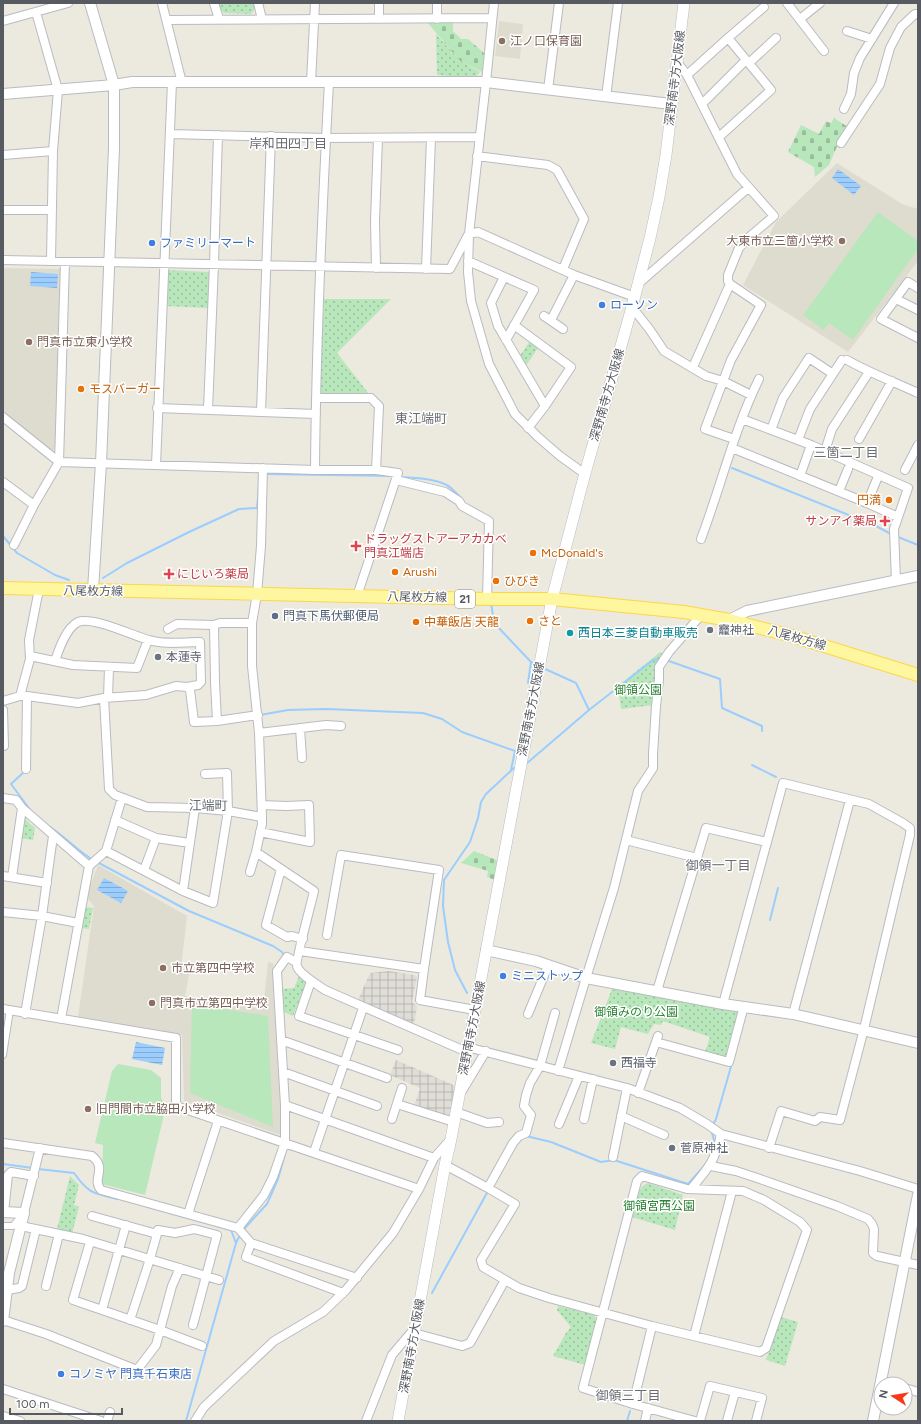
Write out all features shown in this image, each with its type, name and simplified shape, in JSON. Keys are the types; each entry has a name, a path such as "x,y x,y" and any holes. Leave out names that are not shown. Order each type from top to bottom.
{"main road":[{"name":"深野南寺方大阪線","path":"398,1421 552,599 638,284 658,197 666,155 684,3"},
{"name":"八尾枚方線","path":"3,588 487,599 552,599 645,607 729,620 792,636 918,675"}],"street":[{"path":"3,21 68,3"},
{"path":"90,3 114,85 114,148 108,263 101,463 93,590"},
{"path":"156,465 157,408 170,134 177,82 167,20 162,3"},
{"path":"214,3 219,19"},
{"path":"258,3 262,19"},
{"path":"311,82 315,3"},
{"path":"379,3 379,19"},
{"path":"436,19 437,3"},
{"path":"494,3 469,234 468,261 471,301 489,364 515,414 528,428 560,456 585,474"},
{"path":"548,90 559,3"},
{"path":"606,97 618,3"},
{"path":"787,3 824,51"},
{"path":"800,19 820,3"},
{"path":"844,109 850,94 854,73 860,58 894,3"},
{"path":"686,75 764,7"},
{"path":"36,12 58,90 53,151 50,261"},
{"path":"841,143 880,84 890,48 901,27 915,14 918,14"},
{"path":"167,20 492,18"},
{"path":"847,30 872,39"},
{"path":"719,136 771,90 728,38"},
{"path":"702,104 747,62 776,38"},
{"path":"677,62 702,104 737,174 774,216 748,238 739,248 728,275 728,281 730,284 761,305 731,360 705,429 734,439"},
{"path":"3,94 114,85 132,82 486,82 671,104"},
{"path":"315,470 316,398 329,82"},
{"path":"170,134 326,138 479,137"},
{"path":"208,410 218,135"},
{"path":"261,412 271,136"},
{"path":"376,268 375,221 378,138"},
{"path":"426,269 431,138"},
{"path":"3,155 53,151"},
{"path":"477,156 548,165 557,170 584,219 563,269"},
{"path":"638,284 748,188"},
{"path":"3,210 52,210"},
{"path":"3,260 450,269 469,234 478,232 563,269 633,302 664,351 706,376 723,381 751,395"},
{"path":"468,261 534,290 506,340"},
{"path":"14,545 34,505 60,462 65,262"},
{"path":"563,329 548,318 574,275"},
{"path":"504,277 491,303 498,326 544,406"},
{"path":"918,288 908,282 881,320 918,338"},
{"path":"693,367 730,284"},
{"path":"896,299 918,310"},
{"path":"514,325 571,367 528,428"},
{"path":"771,430 783,398 809,358 833,374"},
{"path":"798,440 810,409 833,374 845,360 918,393"},
{"path":"825,451 832,429 869,372"},
{"path":"701,539 734,439 751,395 759,379"},
{"path":"859,439 861,429 872,409 892,381"},
{"path":"316,398 371,398 379,406 376,470"},
{"path":"157,408 316,414"},
{"path":"3,417 60,462 315,470 376,470 398,473 357,596"},
{"path":"742,419 811,445 908,488 894,529 896,581"},
{"path":"905,470 909,454 918,444"},
{"path":"800,476 811,445"},
{"path":"732,448 839,491 898,517"},
{"path":"250,872 256,852 262,817 260,733 252,666 252,623 257,594 261,546 263,468"},
{"path":"839,491 848,469"},
{"path":"867,503 877,479"},
{"path":"396,480 445,492 459,501 462,506 489,521 487,599"},
{"path":"3,482 34,505"},
{"path":"729,620 747,611 918,576"},
{"path":"26,768 24,696 30,656 29,640 39,589"},
{"path":"558,1071 614,888 638,791 653,768 659,667 669,652 701,615"},
{"path":"3,701 24,696 78,703 106,698 146,695 176,686 187,687 198,685 201,682 200,642 164,642 148,640 127,631 86,621 78,622 66,636 61,645 56,661"},
{"path":"168,629 176,624 214,625 220,623 252,623"},
{"path":"214,625 217,721"},
{"path":"30,656 73,665 109,668 137,668 148,640"},
{"path":"109,668 106,698 109,789 115,795 147,807 195,808 228,811 262,817"},
{"path":"187,687 190,690 194,722 217,721 258,715"},
{"path":"3,710 4,746"},
{"path":"260,733 326,725 341,726"},
{"path":"300,728 302,758"},
{"path":"106,851 182,891 213,903 228,811 227,773 205,774"},
{"path":"724,1004 782,783 869,804 910,828 910,835 864,1029 840,1120 820,1117 815,1121 781,1111 769,1148"},
{"path":"3,798 16,800 22,808 53,836 90,865"},
{"path":"61,1019 90,865 106,851 122,798"},
{"path":"793,1014 850,800"},
{"path":"260,832 310,842 309,805 262,805"},
{"path":"12,877 22,808"},
{"path":"182,891 195,808"},
{"path":"115,820 156,838 190,843"},
{"path":"657,991 706,828 767,842"},
{"path":"25,1014 42,916 53,836"},
{"path":"144,870 156,838"},
{"path":"626,840 697,858"},
{"path":"256,852 314,891 296,962 297,968 311,981 325,990 363,1008 467,1049 486,1051 627,1088 680,1108 721,1134 860,1171 918,1189"},
{"path":"327,935 341,855 439,870 420,1000 475,1010"},
{"path":"281,869 266,925 287,938 292,936 303,939"},
{"path":"3,876 47,883"},
{"path":"3,912 42,916 78,923"},
{"path":"486,950 536,962 586,978 724,1004 793,1014 864,1029 918,1043"},
{"path":"300,951 424,969"},
{"path":"238,1228 264,1196 273,1177 285,1142 285,1105 277,971 288,957 296,962"},
{"path":"528,1014 548,966"},
{"path":"311,981 299,1016 398,1050"},
{"path":"638,1093 657,1039 729,1062 744,1006"},
{"path":"314,1152 363,1008"},
{"path":"3,1055 6,1010 176,1038 176,1103 179,1107 419,1189"},
{"path":"488,1188 513,1143 519,1136 526,1133 531,1115 524,1106 526,1095 530,1083 540,1066 555,1013"},
{"path":"281,1040 387,1078"},
{"path":"459,1095 486,1051"},
{"path":"283,1072 377,1106"},
{"path":"559,1124 579,1076"},
{"path":"584,1119 594,1079"},
{"path":"392,1119 402,1088"},
{"path":"613,1157 627,1088"},
{"path":"397,1104 487,1123 499,1122"},
{"path":"285,1105 434,1158"},
{"path":"621,1116 664,1135"},
{"path":"188,1214 218,1120"},
{"path":"691,1189 711,1166 721,1134"},
{"path":"195,1421 204,1407 274,1341 323,1312 343,1294 392,1233 419,1189 434,1158 451,1139"},
{"path":"3,1143 92,1156 97,1160 100,1167 97,1182 101,1190 238,1228 251,1243 357,1278"},
{"path":"40,1148 9,1274 3,1318 137,1370 156,1345 172,1286 180,1268"},
{"path":"445,1165 514,1204 481,1260 483,1267 519,1288 603,1314 760,1352 766,1348 807,1230 800,1222 764,1200 743,1191 691,1189 642,1176 638,1181 603,1314 583,1388 633,1404 695,1421"},
{"path":"711,1166 736,1171 760,1179 837,1206 868,1219 874,1229 873,1252 877,1256 918,1265"},
{"path":"34,1176 11,1172 8,1175 3,1212 23,1220 36,1229 120,1250 219,1280"},
{"path":"694,1336 732,1191"},
{"path":"887,1376 905,1263 918,1195"},
{"path":"92,1216 157,1234"},
{"path":"3,1226 13,1226 18,1220 23,1220"},
{"path":"102,1310 126,1225"},
{"path":"7,1290 22,1286 36,1229"},
{"path":"130,1320 158,1230 175,1233 194,1229 217,1235 193,1325"},
{"path":"46,1286 59,1234"},
{"path":"90,1242 73,1300 202,1346"},
{"path":"251,1243 246,1257 343,1294"},
{"path":"366,1421 392,1355 415,1330 462,1346 470,1343 505,1280"},
{"path":"633,1404 652,1326"},
{"path":"700,1421 710,1386 762,1398 756,1421"},
{"path":"3,1389 101,1421"},
{"path":"727,1421 735,1392"},
{"path":"645,1421 648,1408"},
{"path":"107,1421 110,1412"},
{"path":"3,1416 20,1421"}],"shaded area":[{"path":"499,21 523,24 520,59 495,56"},
{"name":"大東市立三箇小学校","path":"837,163 902,204 918,209 918,261 848,352 743,285 776,222"},
{"name":"門真市立東小学校","path":"3,268 62,269 56,448 51,452 3,414"},
{"name":"門真市立第四中学校","path":"98,865 187,916 181,969 190,970 185,996 263,1009 268,962 273,963 283,1136 184,1101 182,1035 78,1017 94,906 86,897"},
{"path":"389,971 414,975 417,977 412,1002 417,1006 415,1020 412,1025 357,1002 370,973"},
{"path":"396,1060 458,1087 451,1117 414,1106 420,1088 390,1075"}],"green space":[{"path":"218,3 253,3 255,9 251,14 224,13 220,9"},
{"path":"427,22 453,23 453,31 461,39 468,39 484,53 482,72 460,61"},
{"path":"436,34 460,61 480,72 475,78 437,75"},
{"path":"834,118 848,127 839,142 829,165 815,177 814,167 788,152 801,125 819,134 826,121 831,123"},
{"path":"878,212 918,241 918,249 853,340 829,323 824,330 803,315"},
{"path":"167,270 210,272 209,308 165,306"},
{"path":"324,299 391,299 337,353 369,394 319,395"},
{"path":"530,341 538,348 525,367 519,357"},
{"name":"御領公園","path":"660,652 663,654 653,705 621,709 618,686"},
{"path":"21,817 25,818 35,828 33,840 18,838"},
{"path":"474,851 499,861 495,880 487,877 488,871 461,863"},
{"path":"85,907 93,908 89,929 81,928"},
{"path":"299,976 307,981 293,1016 282,1011 282,989 294,988"},
{"name":"御領みのり公園","path":"612,989 740,1011 727,1059 705,1052 710,1037 663,1021 661,1025 654,1024 648,1034 621,1027 615,1049 591,1043"},
{"path":"192,1004 268,1016 273,1127 190,1093"},
{"path":"118,1064 151,1070 161,1078 161,1098 166,1106 145,1195 102,1184 103,1145 95,1143 112,1071"},
{"path":"70,1176 79,1185 74,1205 79,1207 72,1233 57,1229"},
{"name":"御領宮西公園","path":"648,1183 683,1195 675,1230 632,1217 638,1193 644,1185"},
{"path":"558,1306 594,1315 597,1320 585,1365 553,1356 571,1327 557,1310"},
{"path":"781,1317 798,1322 785,1366 766,1360"}],"water":[{"path":"838,169 861,186 854,195 832,178"},
{"path":"31,272 58,274 57,288 30,286"},
{"path":"104,878 128,891 121,903 97,890"},
{"path":"136,1042 165,1048 162,1065 132,1059"}],"waterway":[{"path":"732,468 876,526 889,533"},
{"path":"264,474 394,476"},
{"path":"398,477 426,479 440,482 451,488 460,497"},
{"path":"103,578 127,563 239,509 257,508 259,487"},
{"path":"3,536 17,553 55,575 69,580"},
{"path":"898,537 918,545"},
{"path":"491,603 496,625 531,662 536,664"},
{"path":"526,764 589,710 653,660 662,659"},
{"path":"666,660 720,679 722,708 762,726 762,731"},
{"path":"528,683 531,662"},
{"path":"543,668 576,683 589,710"},
{"path":"260,715 288,710 326,709 423,713 442,719 462,732 515,751 511,770"},
{"path":"752,765 776,777"},
{"path":"467,993 455,970 448,942 443,906 444,880 470,842 478,818 481,802 486,794 514,768"},
{"path":"25,771 11,784 31,811"},
{"path":"47,825 93,860"},
{"path":"97,862 189,911 273,946 282,952 285,957"},
{"path":"770,920 778,888"},
{"path":"713,1125 732,1063"},
{"path":"711,1129 715,1144"},
{"path":"526,1136 551,1142 601,1162 614,1160 688,1184 706,1164"},
{"path":"243,1230 267,1204 278,1179 287,1147"},
{"path":"3,1164 33,1168"},
{"path":"38,1169 74,1173 92,1192 117,1199"},
{"path":"432,1293 488,1191"},
{"path":"145,1206 231,1230 236,1243"},
{"path":"186,1421 236,1243 241,1233"},
{"path":"627,1421 630,1411"}],"place":[{"name":"江ノ口保育園","path":"502,41"},
{"name":"大東市立三箇小学校","path":"842,241"},
{"name":"ファミリーマート","path":"152,243"},
{"name":"ローソン","path":"602,305"},
{"name":"門真市立東小学校","path":"29,342"},
{"name":"モスバーガー","path":"81,389"},
{"name":"円満","path":"889,500"},
{"name":"サンアイ薬局","path":"885,521"},
{"name":"ドラッグストアーアカカベ 門真江端店","path":"356,546"},
{"name":"McDonald's","path":"533,553"},
{"name":"Arushi","path":"395,572"},
{"name":"にじいろ薬局","path":"169,574"},
{"name":"ひびき","path":"496,581"},
{"name":"門真下馬伏郵便局","path":"275,616"},
{"name":"さと","path":"530,621"},
{"name":"中華飯店 天龍","path":"416,622"},
{"name":"龗神社","path":"710,630"},
{"name":"西日本三菱自動車販売","path":"570,633"},
{"name":"本蓮寺","path":"158,657"},
{"name":"市立第四中学校","path":"163,968"},
{"name":"ミニストップ","path":"503,976"},
{"name":"門真市立第四中学校","path":"152,1003"},
{"name":"西福寺","path":"613,1063"},
{"name":"旧門間市立脇田小学校","path":"88,1109"},
{"name":"菅原神社","path":"672,1148"},
{"name":"コノミヤ 門真千石東店","path":"61,1374"}],"district":[{"name":"岸和田四丁目","path":"288,143"},
{"name":"東江端町","path":"421,418"},
{"name":"三箇二丁目","path":"846,452"},
{"name":"江端町","path":"208,805"},
{"name":"御領一丁目","path":"718,865"},
{"name":"御領三丁目","path":"628,1395"}]}
